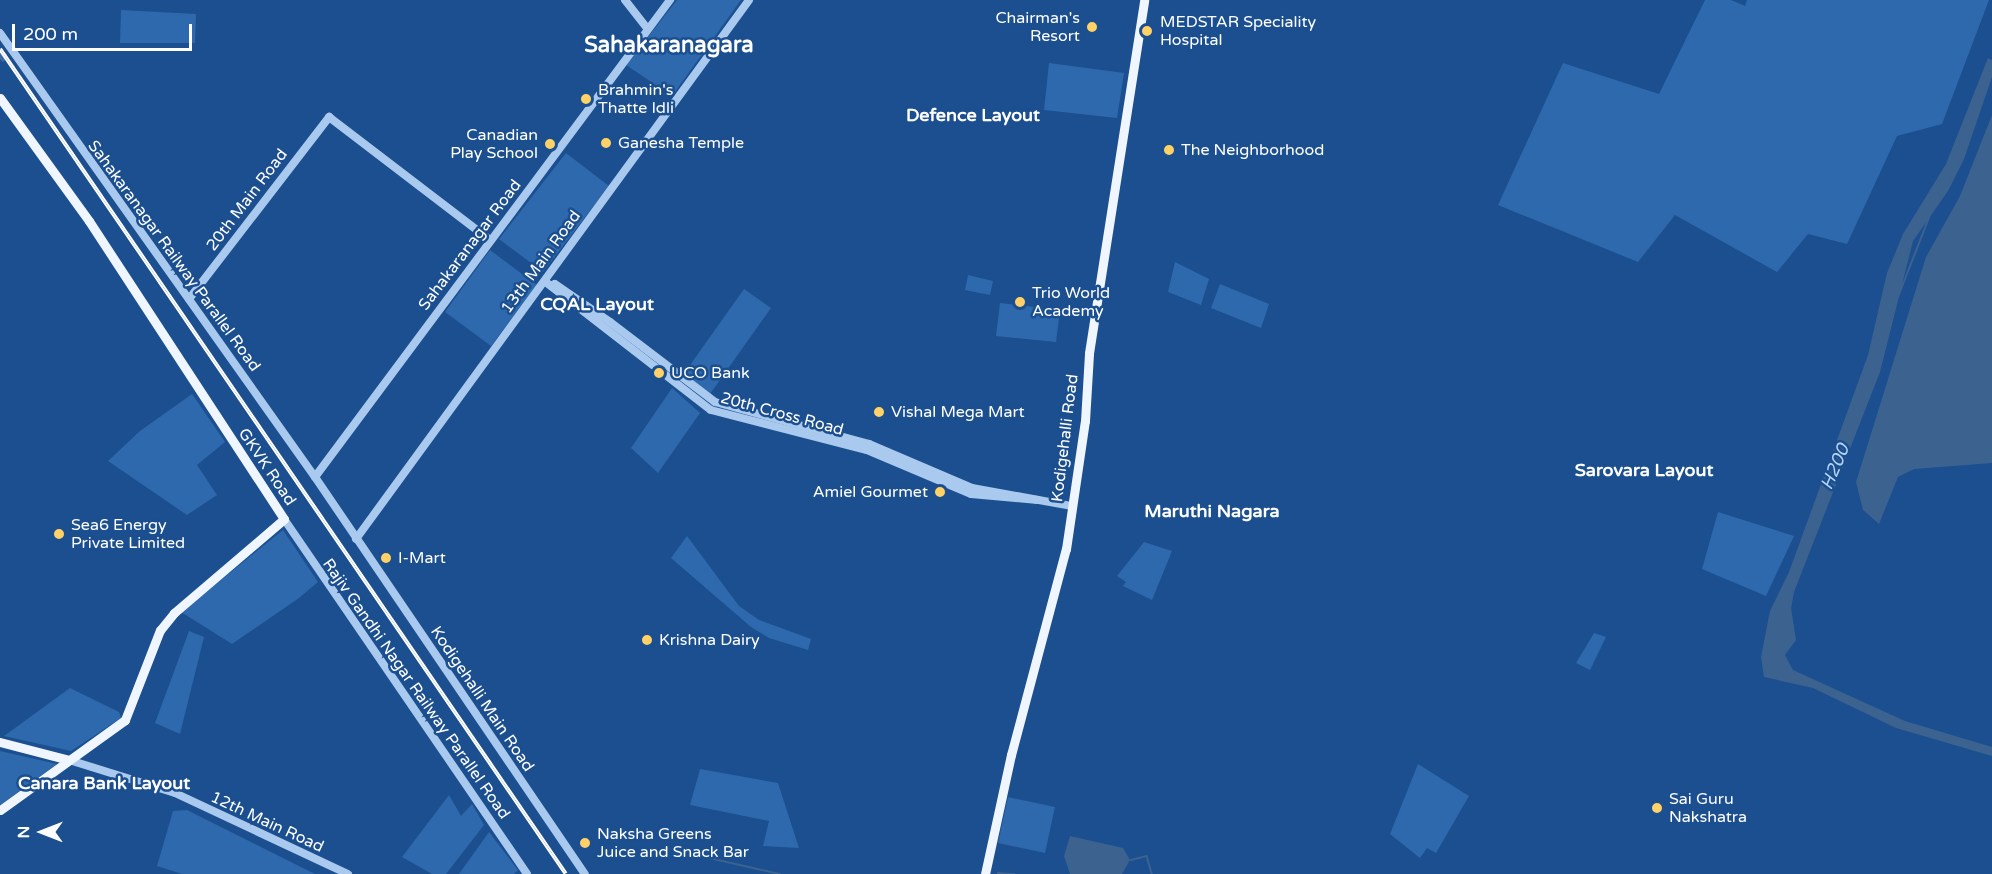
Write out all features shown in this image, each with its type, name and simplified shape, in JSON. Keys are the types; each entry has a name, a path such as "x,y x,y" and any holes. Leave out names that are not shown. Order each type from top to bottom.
{"main road":[{"name":"Kodigehalli Road","path":"985,874 1011,755 1054,601 1072,506 1085,421 1089,353 1144,0"},
{"name":"GKVK Road","path":"0,98 89,221 284,519 174,613 160,630 125,720 0,810"},
{"path":"0,742 69,760"}],"street":[{"path":"625,0 648,29"},
{"name":"Sahakaranagar Road","path":"315,477 670,0"},
{"name":"13th Main Road","path":"356,539 749,0"},
{"name":"Sahakaranagar Railway Parallel Road","path":"0,33 10,51 189,299 356,539"},
{"name":"20th Main Road","path":"189,299 329,117 490,240"},
{"name":"20th Cross Road","path":"544,281 711,410 867,450 971,494 1038,500 1072,506"},
{"name":"Rajiv Gandhi Nagar Railway Parallel Road","path":"284,519 527,874"},
{"name":"Kodigehalli Main Road","path":"356,539 585,874"},
{"name":"12th Main Road","path":"69,760 175,793 348,874"}],"shaded area":[{"path":"677,0 741,0 672,96 626,65"},
{"path":"1705,0 1731,0 1745,6 1747,0 1989,0 1942,124 1897,136 1847,244 1808,234 1777,272 1675,215 1638,262 1498,205 1563,63 1659,94"},
{"path":"121,10 196,14 195,43 120,43"},
{"path":"1049,63 1124,73 1117,118 1044,110"},
{"path":"566,153 609,186 543,272 499,239"},
{"path":"490,250 537,285 491,346 445,312"},
{"path":"1175,262 1209,279 1201,305 1168,292"},
{"path":"968,275 993,281 990,295 965,290"},
{"path":"1220,284 1269,304 1261,328 1211,308"},
{"path":"744,289 771,308 710,394 683,375"},
{"path":"1000,303 1060,310 1056,342 996,336"},
{"path":"672,388 700,413 658,473 631,448"},
{"path":"192,394 225,442 197,465 217,495 187,515 108,461 140,431"},
{"path":"1718,512 1794,536 1766,596 1702,569"},
{"path":"283,530 318,582 299,598 232,644 181,612"},
{"path":"687,536 739,606 759,620 811,639 808,650 769,638 751,627 671,558"},
{"path":"1144,542 1172,551 1152,600 1123,586 1126,582 1117,576"},
{"path":"189,631 204,637 180,734 155,723"},
{"path":"1594,633 1606,637 1590,670 1576,663"},
{"path":"70,688 119,712 121,718 71,751 4,736"},
{"path":"0,751 57,764 0,805"},
{"path":"1418,764 1469,796 1436,853 1427,848 1420,858 1390,834"},
{"path":"700,769 778,783 799,848 763,846 769,821 690,805"},
{"path":"449,795 461,816 472,804 484,825 446,874 432,874 402,857"},
{"path":"1008,797 1055,807 1045,853 998,843"},
{"path":"187,810 315,874 182,874 157,866 173,811"},
{"path":"489,832 518,870 514,874 459,874"}],"water":[{"path":"1988,58 1992,60 1992,77 1964,159 1948,191 1913,241 1880,372 1794,592 1791,608 1796,640 1785,655 1793,670 1905,721 1992,747 1992,756 1896,728 1813,688 1764,677 1761,657 1770,611 1789,572 1868,355 1887,273 1903,234 1946,164"},
{"path":"1992,115 1992,463 1914,469 1898,477 1879,524 1863,510 1856,482 1926,257 1960,196"},
{"path":"1070,836 1123,848 1130,860 1122,874 1070,874 1064,856"}],"waterway":[{"name":"H200","path":"1898,297 1929,218"},
{"path":"1131,860 1147,856 1152,874"},
{"path":"705,857 780,874"},
{"path":"998,873 1014,874"}],"tunnel":[{"path":"0,59 8,53"}],"railway":[{"path":"0,49 566,874"}],"place":[{"name":"Chairman's Resort","path":"1092,27"},
{"name":"MEDSTAR Speciality Hospital","path":"1147,31"},
{"name":"Brahmin's Thatte Idli","path":"586,99"},
{"name":"Ganesha Temple","path":"606,143"},
{"name":"Canadian Play School","path":"550,144"},
{"name":"The Neighborhood","path":"1169,150"},
{"name":"Trio World Academy","path":"1020,302"},
{"name":"UCO Bank","path":"659,373"},
{"name":"Vishal Mega Mart","path":"879,412"},
{"name":"Amiel Gourmet","path":"940,492"},
{"name":"Sea6 Energy Private Limited","path":"59,534"},
{"name":"I-Mart","path":"386,558"},
{"name":"Krishna Dairy","path":"647,640"},
{"name":"Sai Guru Nakshatra","path":"1657,808"},
{"name":"Naksha Greens Juice and Snack Bar","path":"585,843"}],"district":[{"name":"Sahakaranagara","path":"669,46"},
{"name":"Defence Layout","path":"973,115"},
{"name":"CQAL Layout","path":"597,304"},
{"name":"Sarovara Layout","path":"1644,470"},
{"name":"Maruthi Nagara","path":"1212,511"},
{"name":"Canara Bank Layout","path":"104,783"}]}
